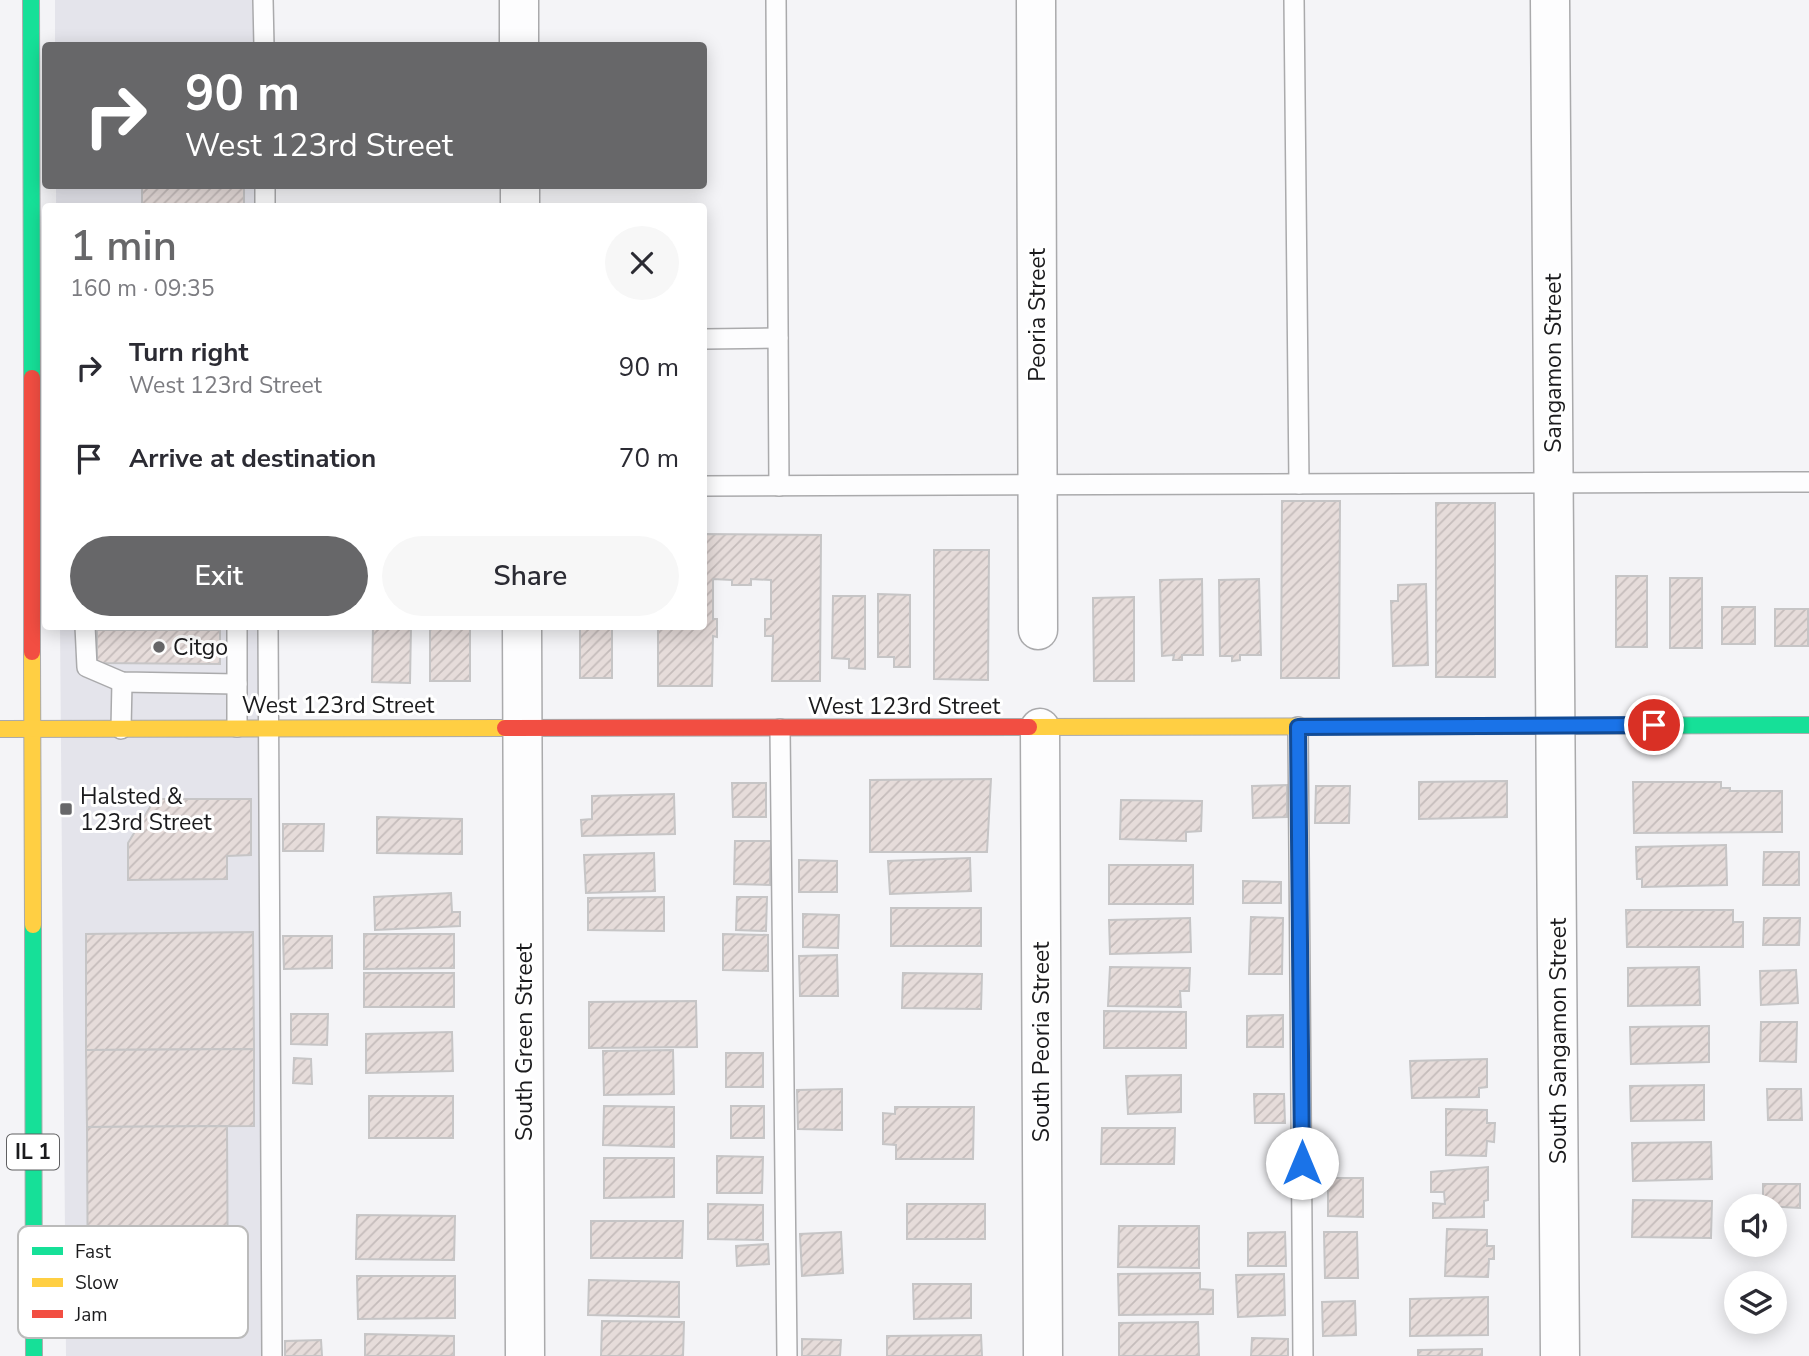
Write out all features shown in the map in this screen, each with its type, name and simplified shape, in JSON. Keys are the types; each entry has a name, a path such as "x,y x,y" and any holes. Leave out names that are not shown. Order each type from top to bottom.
{"street":[{"name":"IL 1","path":"31,0 39,338 40,614 34,729 34,1226"},
{"path":"519,0 519,42"},
{"name":"Peoria Street","path":"1036,0 1038,630"},
{"name":"Sangamon Street","path":"1550,0 1555,726"},
{"name":"South Green Street","path":"522,630 524,1356"},
{"name":"West 123rd Street","path":"0,729 1809,725"},
{"name":"South Sangamon Street","path":"1555,726 1560,1356"},
{"name":"South Peoria Street","path":"1040,728 1043,1356"},
{"name":"IL 1","path":"34,1338 34,1356"}],"lane":[{"path":"263,0 264,42"},
{"path":"776,0 779,486"},
{"path":"1294,0 1299,484"},
{"path":"707,339 778,338"},
{"path":"707,486 1809,482"},
{"path":"85,630 87,667 121,682 237,684"},
{"path":"237,630 237,727"},
{"path":"268,630 272,1356"},
{"path":"121,682 121,729"},
{"path":"1298,727 1303,1356"},
{"path":"780,729 787,1356"}],"shaded area":[{"path":"55,0 257,0 258,42 55,42"},
{"path":"56,189 259,189 259,203 56,203"},
{"path":"60,630 262,630 268,1356 66,1356 66,1338 248,1338 248,1226 65,1226"}],"building":[{"path":"142,189 244,189 244,203 142,203"},
{"path":"1282,501 1340,501 1339,678 1281,678"},
{"path":"1436,503 1495,503 1495,677 1436,677"},
{"path":"707,534 821,535 820,681 772,681 773,636 765,636 765,619 771,619 771,580 751,579 751,585 732,585 732,580 713,579 713,619 717,619 717,637 713,636 712,686 658,686 658,630 707,630"},
{"path":"934,550 989,550 988,680 934,679"},
{"path":"1616,576 1647,576 1647,647 1616,647"},
{"path":"1670,578 1702,578 1702,648 1670,648"},
{"path":"1202,579 1203,655 1182,655 1182,660 1173,660 1174,655 1162,656 1160,580"},
{"path":"1259,579 1261,655 1240,655 1240,660 1232,661 1232,656 1220,656 1219,580"},
{"path":"1426,584 1428,665 1393,666 1391,601 1398,601 1398,585"},
{"path":"878,594 910,595 910,667 894,667 894,657 878,657"},
{"path":"833,596 865,596 865,669 849,668 849,659 832,658"},
{"path":"1134,597 1134,681 1094,681 1093,598"},
{"path":"1722,607 1755,607 1755,644 1722,644"},
{"path":"1775,609 1808,609 1808,646 1775,646"},
{"name":"Citgo","path":"97,630 220,630 220,664 97,663"},
{"path":"373,630 411,630 410,683 372,682"},
{"path":"430,630 470,630 470,681 430,681"},
{"path":"580,630 612,630 612,678 580,678"},
{"path":"991,779 987,852 870,852 870,780"},
{"path":"1507,781 1507,817 1419,819 1419,782"},
{"path":"1633,782 1721,782 1721,788 1730,788 1730,791 1782,791 1782,832 1634,833"},
{"path":"732,783 766,783 766,817 733,817"},
{"path":"1287,785 1287,817 1253,818 1252,786"},
{"path":"1316,786 1350,786 1349,823 1315,823"},
{"path":"674,794 675,834 582,836 581,820 592,819 592,796"},
{"path":"155,799 251,799 251,855 227,856 227,879 128,880 128,843"},
{"path":"1121,800 1202,801 1201,831 1186,832 1186,841 1120,839"},
{"path":"377,817 462,819 462,854 377,853"},
{"path":"283,824 324,824 323,851 283,851"},
{"path":"735,841 771,841 770,885 734,884"},
{"path":"1726,845 1727,885 1642,887 1642,879 1637,879 1636,847"},
{"path":"1764,852 1799,852 1799,885 1763,885"},
{"path":"654,853 655,891 586,893 584,855"},
{"path":"970,858 971,891 890,894 888,861"},
{"path":"799,860 837,861 837,892 799,892"},
{"path":"1109,865 1193,865 1193,904 1109,904"},
{"path":"1243,881 1281,882 1281,903 1243,903"},
{"path":"451,893 452,912 460,912 460,926 375,930 374,897"},
{"path":"664,897 664,931 588,930 588,898"},
{"path":"737,897 767,897 766,931 736,930"},
{"path":"891,908 981,908 981,946 891,946"},
{"path":"1626,910 1733,910 1733,922 1743,922 1743,947 1627,947"},
{"path":"803,914 839,915 838,948 803,947"},
{"path":"1251,917 1283,918 1282,974 1249,974"},
{"path":"1190,918 1191,952 1110,954 1109,920"},
{"path":"1764,918 1800,918 1799,945 1763,945"},
{"path":"253,932 254,1049 86,1050 86,934"},
{"path":"364,934 454,934 454,968 364,969"},
{"path":"723,934 768,935 768,971 723,970"},
{"path":"283,936 332,936 332,968 284,969"},
{"path":"837,955 838,996 800,996 799,956"},
{"path":"1110,967 1190,968 1189,991 1180,991 1181,1007 1108,1006"},
{"path":"1699,967 1700,1005 1628,1006 1628,968"},
{"path":"1796,970 1798,1003 1761,1005 1760,971"},
{"path":"364,973 454,973 454,1007 364,1007"},
{"path":"903,973 982,974 981,1009 902,1008"},
{"path":"696,1001 697,1047 589,1048 589,1002"},
{"path":"1104,1011 1186,1012 1186,1048 1104,1048"},
{"path":"291,1014 328,1014 327,1045 291,1044"},
{"path":"1283,1015 1283,1047 1247,1047 1247,1016"},
{"path":"1761,1022 1797,1022 1796,1062 1760,1061"},
{"path":"1709,1026 1709,1062 1631,1064 1630,1027"},
{"path":"452,1032 453,1071 366,1073 366,1034"},
{"path":"254,1049 254,1126 87,1127 86,1050"},
{"path":"673,1050 674,1094 604,1095 603,1051"},
{"path":"726,1053 763,1053 763,1087 726,1087"},
{"path":"294,1058 311,1059 312,1084 293,1083"},
{"path":"1487,1059 1487,1087 1479,1088 1479,1097 1412,1098 1410,1061"},
{"path":"1181,1075 1181,1112 1128,1114 1126,1076"},
{"path":"1704,1085 1704,1120 1631,1121 1630,1086"},
{"path":"842,1089 842,1130 798,1129 797,1090"},
{"path":"1767,1089 1801,1089 1802,1120 1768,1120"},
{"path":"1254,1094 1284,1094 1285,1123 1255,1123"},
{"path":"369,1096 453,1096 453,1138 369,1138"},
{"path":"604,1106 674,1107 674,1147 603,1145"},
{"path":"731,1106 764,1106 764,1138 731,1138"},
{"path":"895,1107 974,1107 973,1159 896,1159 896,1145 883,1144 883,1113 895,1114"},
{"path":"1446,1109 1487,1110 1487,1123 1495,1123 1494,1142 1487,1141 1486,1156 1446,1155"},
{"path":"227,1126 228,1226 88,1226 87,1127"},
{"path":"1102,1128 1175,1128 1174,1164 1101,1164"},
{"path":"1711,1142 1712,1179 1633,1181 1632,1143"},
{"path":"717,1156 763,1157 762,1193 717,1193"},
{"path":"604,1158 674,1158 674,1197 604,1198"},
{"path":"1488,1167 1488,1200 1484,1201 1484,1217 1433,1218 1433,1203 1445,1204 1444,1192 1431,1192 1431,1172"},
{"path":"1328,1178 1363,1178 1363,1217 1328,1216"},
{"path":"1763,1184 1800,1184 1800,1208 1787,1207 1787,1194 1763,1194"},
{"path":"1633,1200 1712,1201 1711,1238 1632,1237"},
{"path":"708,1204 763,1205 763,1240 708,1239"},
{"path":"907,1204 985,1204 985,1239 907,1239"},
{"path":"357,1215 455,1216 454,1260 356,1259"},
{"path":"591,1221 683,1221 682,1258 591,1258"},
{"path":"1119,1226 1199,1226 1199,1268 1118,1267"},
{"path":"1447,1229 1487,1230 1487,1246 1494,1246 1494,1259 1489,1259 1488,1277 1445,1276"},
{"path":"841,1232 843,1273 802,1276 800,1234"},
{"path":"1285,1232 1286,1266 1248,1266 1248,1233"},
{"path":"1324,1232 1357,1232 1358,1278 1325,1278"},
{"path":"768,1244 769,1264 737,1266 736,1246"},
{"path":"1200,1273 1200,1289 1213,1290 1213,1314 1119,1315 1118,1274"},
{"path":"1284,1274 1285,1315 1238,1317 1236,1275"},
{"path":"357,1276 455,1276 455,1318 358,1319"},
{"path":"589,1280 679,1282 679,1317 588,1315"},
{"path":"913,1284 971,1284 971,1318 914,1319"},
{"path":"1488,1297 1488,1335 1410,1336 1410,1299"},
{"path":"1355,1301 1356,1335 1323,1336 1322,1302"},
{"path":"602,1321 684,1322 683,1356 601,1356"},
{"path":"1198,1322 1199,1356 1119,1356 1119,1323"},
{"path":"365,1334 454,1336 454,1356 365,1356"},
{"path":"981,1335 982,1356 887,1356 887,1336"},
{"path":"1252,1338 1288,1339 1288,1356 1251,1356"},
{"path":"802,1339 841,1340 840,1356 802,1356"},
{"path":"321,1340 322,1356 285,1356 285,1341"},
{"path":"1482,1349 1482,1356 1418,1356 1418,1350"}],"traffic: fast":[{"path":"31,0 32,378"},
{"path":"1516,726 1809,725"},
{"path":"33,925 34,1226"},
{"path":"34,1338 34,1356"}],"traffic: slow":[{"path":"32,652 33,925"},
{"path":"1029,727 1516,726"},
{"path":"0,729 505,728"}],"traffic: jam":[{"path":"32,378 32,652"},
{"path":"505,728 1029,727"}],"place":[{"name":"Citgo","path":"159,647"},
{"name":"Halsted & 123rd Street","path":"66,809"}],"route":[{"path":"1302,1163 1298,727 1654,725"}]}
